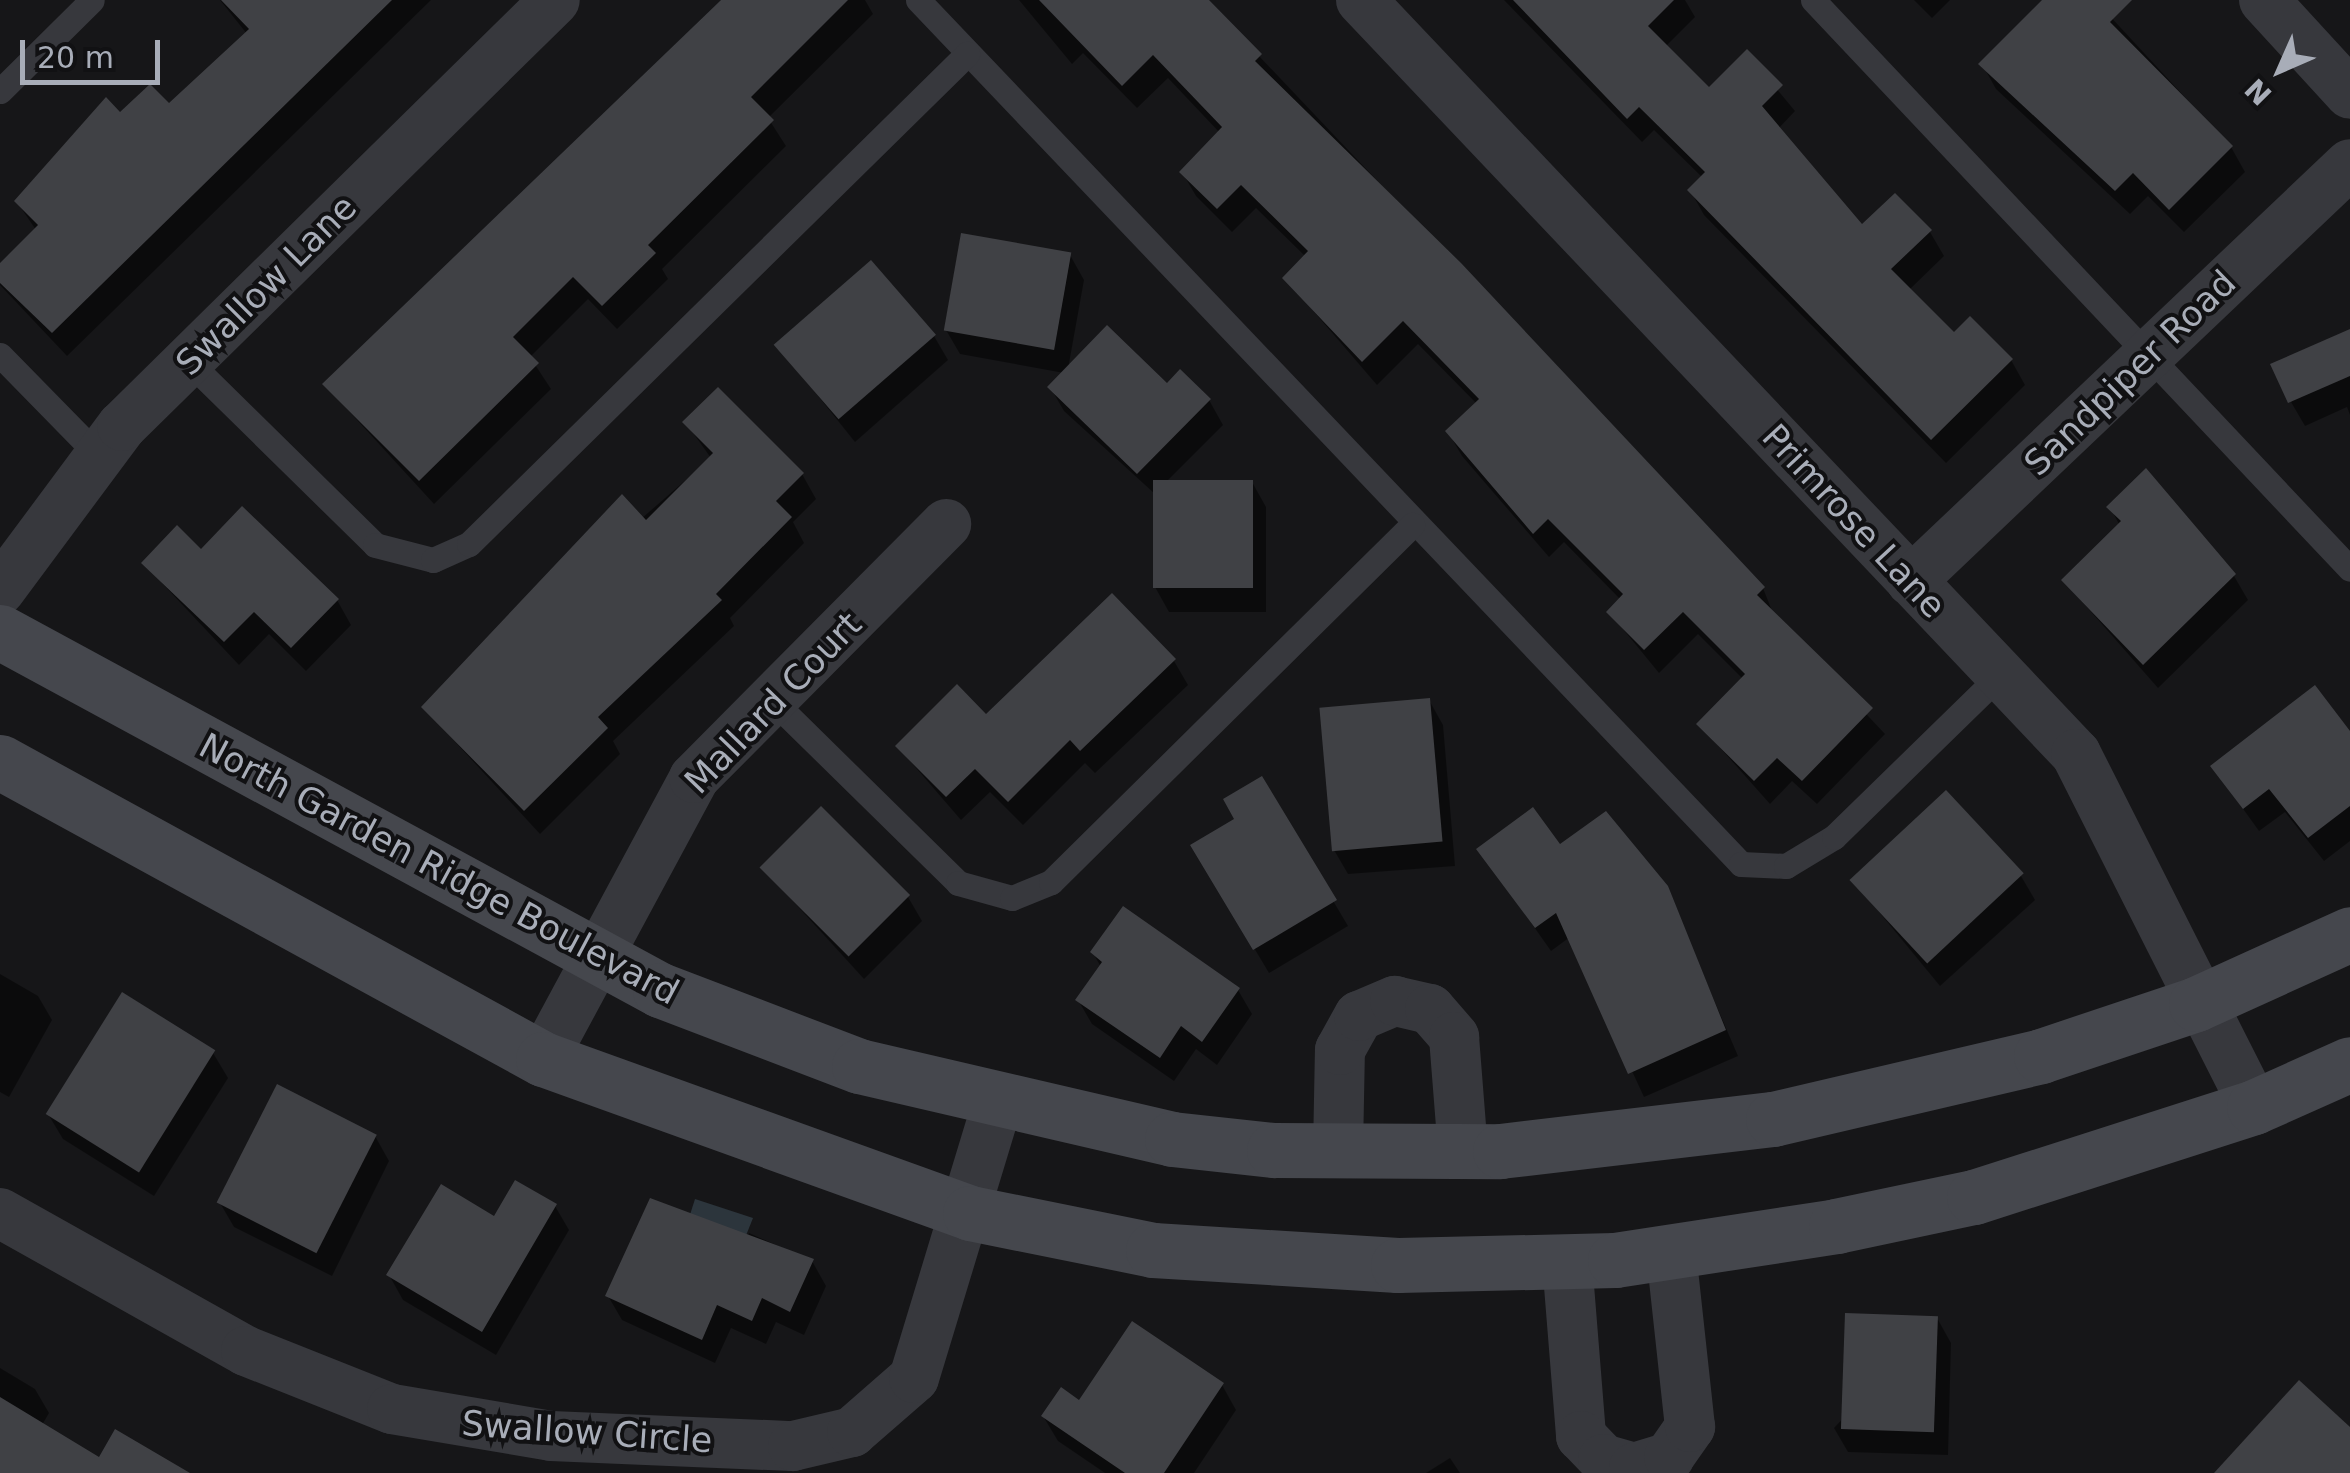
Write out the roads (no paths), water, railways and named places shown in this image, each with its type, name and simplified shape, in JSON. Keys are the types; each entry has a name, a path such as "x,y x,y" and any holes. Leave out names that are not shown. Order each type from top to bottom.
{"main road":[{"name":"North Garden Ridge Boulevard","path":"0,632 592,956 786,1040 997,1104 1172,1138 1338,1151 1463,1152 1791,1115 2041,1056 2196,1004 2350,934"},
{"path":"0,762 543,1059 970,1213 1153,1250 1398,1264 1568,1261 1670,1252 1974,1198 2254,1107 2350,1064"}],"street":[{"name":"Swallow Lane","path":"0,590 98,455 188,361 555,0"},
{"name":"Primrose Lane","path":"1361,0 2076,754 2130,848 2196,1004 2254,1107"},
{"path":"2264,0 2350,94"},
{"name":"Sandpiper Road","path":"1911,581 2350,164"},
{"name":"Mallard Court","path":"543,1059 592,956 694,778 946,524"},
{"path":"1338,1151 1340,1050 1360,1016 1394,1001 1430,1009 1454,1037 1463,1152"},
{"name":"Swallow Circle","path":"0,1212 246,1351 392,1409 551,1436 793,1446 852,1432 914,1378 970,1213 997,1104"},
{"path":"1568,1261 1581,1436 1603,1459 1634,1468 1669,1457 1690,1427 1670,1252"}],"lane":[{"path":"0,91 92,0"},
{"path":"918,0 1412,525 1741,864 1786,866 1834,837 2000,674"},
{"path":"1813,0 2350,570"},
{"path":"188,361 375,545 433,560 469,544 967,54"},
{"path":"0,355 98,455"},
{"path":"772,700 958,882 1012,898 1051,882 1412,525"}]}
